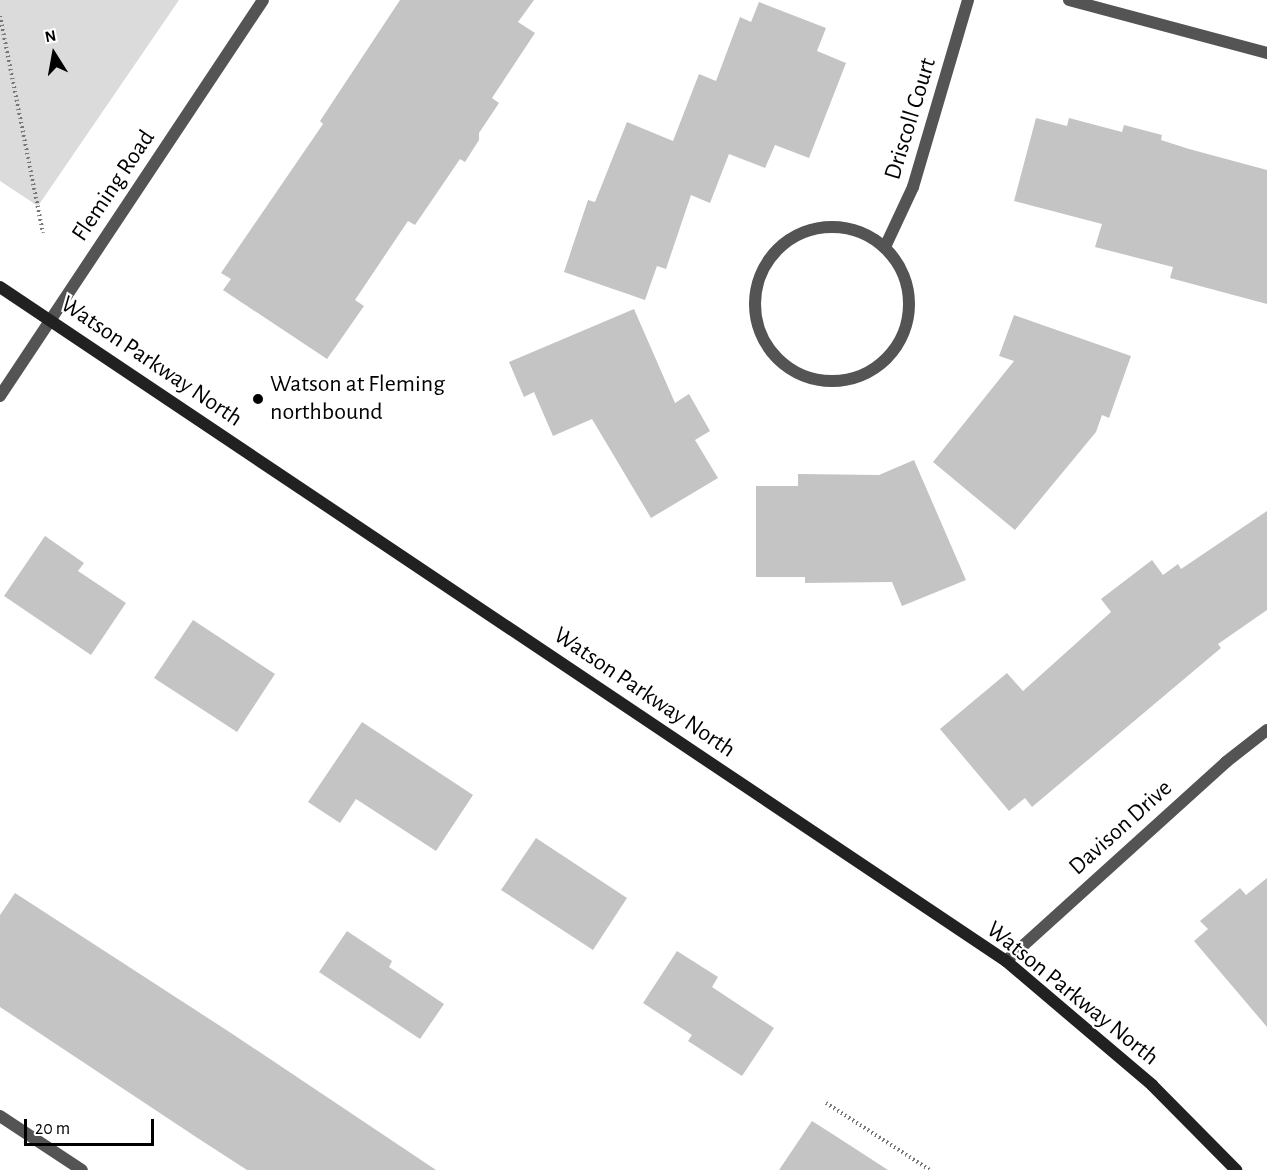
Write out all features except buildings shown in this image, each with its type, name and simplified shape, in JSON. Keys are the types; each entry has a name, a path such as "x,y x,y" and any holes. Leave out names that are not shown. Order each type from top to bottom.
{"main road":[{"name":"Watson Parkway North","path":"0,286 1006,961 1152,1085 1236,1170"}],"street":[{"name":"Fleming Road","path":"0,396 263,0"},
{"name":"Driscoll Court","path":"885,247 913,187 968,0"},
{"path":"1069,0 1267,53"},
{"path":"840,227 864,233 885,247 901,268 909,292 909,318 900,343 883,362 861,376 835,381 810,378 787,367 769,349 758,326 755,301 760,277 773,255 792,239 814,229 840,227"},
{"name":"Davison Drive","path":"1006,961 1226,762 1267,730"},
{"path":"0,1116 82,1170"}],"path":[{"path":"0,16 43,233"},
{"path":"826,1103 930,1170"}],"shaded area":[{"path":"0,0 179,0 38,206 0,181"}],"place":[{"name":"Watson at Fleming northbound","path":"258,399"}]}
